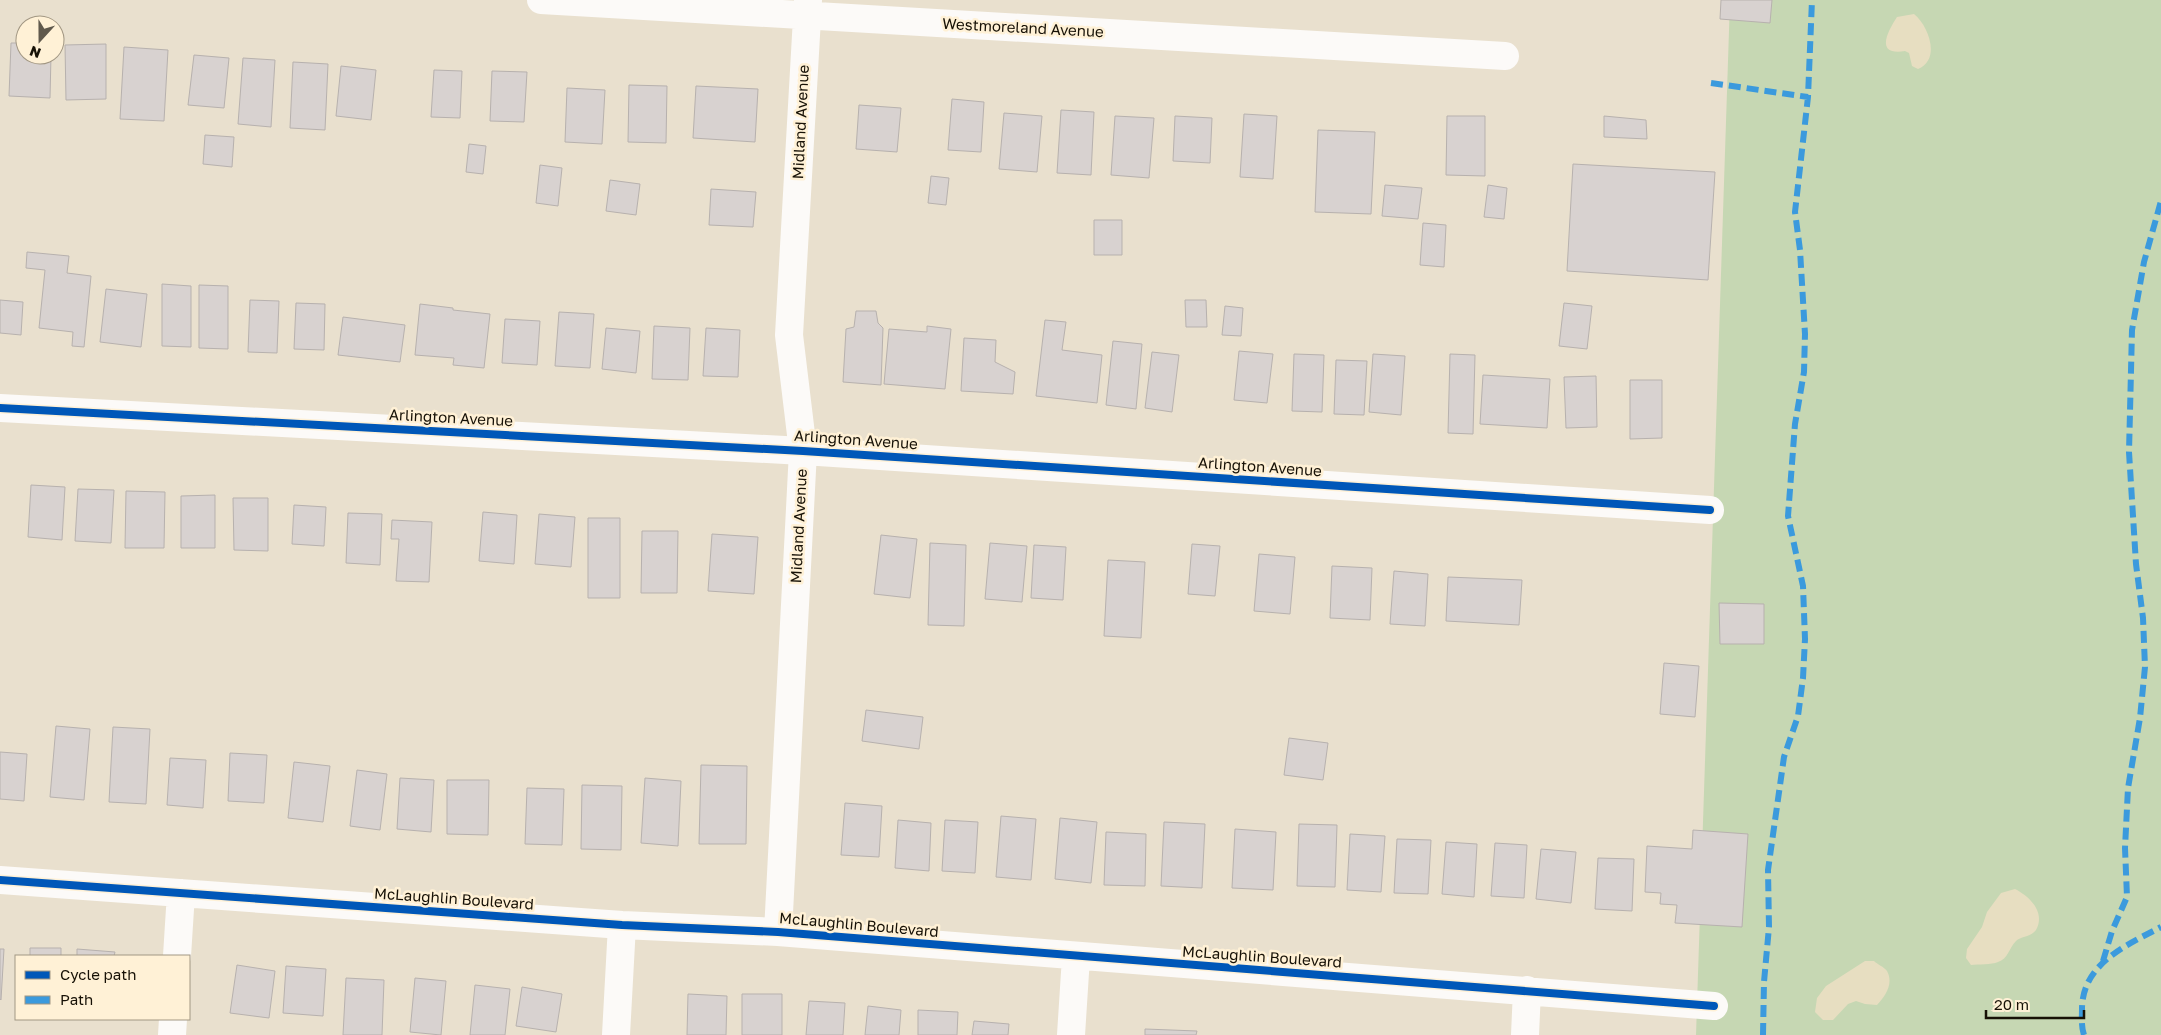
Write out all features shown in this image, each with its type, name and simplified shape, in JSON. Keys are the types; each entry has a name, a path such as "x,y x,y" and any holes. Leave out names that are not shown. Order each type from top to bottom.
{"street":[{"name":"Westmoreland Avenue","path":"541,0 808,8 1505,56"},
{"name":"Midland Avenue","path":"778,932 803,451 789,335 808,8"},
{"name":"Arlington Avenue","path":"0,408 803,451 1710,510"},
{"name":"McLaughlin Boulevard","path":"0,880 622,925 778,932 1714,1006"},
{"path":"177,955 181,893"},
{"path":"616,1035 622,925"},
{"path":"1071,1035 1076,957"},
{"path":"1525,1035 1527,990"},
{"path":"172,1035 173,1020"}],"green space":[{"path":"1730,0 2161,0 2161,1035 1696,1035"}],"sand":[{"path":"1914,14 1928,34 1931,51 1925,65 1918,69 1912,66 1909,53 1905,51 1895,52 1889,50 1886,46 1887,35 1897,17"},
{"path":"2015,889 2026,896 2034,905 2039,917 2036,930 2016,941 2001,961 1992,964 1971,965 1966,958 1967,949 1982,927 1987,912 2001,893"},
{"path":"1865,961 1874,961 1887,971 1890,981 1888,990 1883,998 1877,1005 1856,1001 1848,1004 1833,1020 1823,1020 1815,1012 1817,998 1826,986"}],"building":[{"path":"1721,0 1772,0 1770,23 1720,19"},
{"path":"11,43 15,43 15,65 51,65 50,98 9,96"},
{"path":"106,44 106,99 66,100 65,45"},
{"path":"124,47 168,50 164,121 120,119"},
{"path":"194,55 229,58 224,108 188,105"},
{"path":"243,58 275,60 271,127 238,124"},
{"path":"293,62 328,64 325,130 290,128"},
{"path":"341,66 376,70 371,120 336,116"},
{"path":"434,70 462,71 460,118 431,117"},
{"path":"492,71 527,72 524,122 490,121"},
{"path":"629,85 667,86 666,143 628,142"},
{"path":"696,86 758,89 755,142 693,138"},
{"path":"567,88 605,90 602,144 565,142"},
{"path":"952,99 984,102 981,152 948,150"},
{"path":"859,105 901,108 897,152 856,149"},
{"path":"1061,110 1094,112 1091,175 1057,173"},
{"path":"1004,113 1042,116 1037,172 999,169"},
{"path":"1244,114 1277,116 1273,179 1240,177"},
{"path":"1115,116 1154,118 1149,178 1111,175"},
{"path":"1175,116 1212,118 1210,163 1173,161"},
{"path":"1447,116 1485,116 1485,176 1446,175"},
{"path":"1604,116 1646,120 1647,139 1604,137"},
{"path":"1318,130 1375,132 1371,214 1315,212"},
{"path":"205,135 234,137 232,167 203,164"},
{"path":"469,144 486,146 483,174 466,172"},
{"path":"1573,164 1715,172 1708,280 1567,271"},
{"path":"540,165 562,168 558,206 536,203"},
{"path":"931,176 949,178 946,205 928,203"},
{"path":"610,180 640,184 636,215 606,211"},
{"path":"1385,185 1422,188 1418,219 1382,216"},
{"path":"1488,185 1507,188 1504,219 1484,217"},
{"path":"711,189 756,192 753,227 709,225"},
{"path":"1094,220 1122,220 1122,255 1094,255"},
{"path":"1423,223 1446,225 1444,267 1420,265"},
{"path":"27,252 69,256 67,273 91,276 84,347 72,346 73,332 39,328 45,270 26,268"},
{"path":"162,284 191,286 191,347 162,346"},
{"path":"199,285 228,286 228,349 199,348"},
{"path":"106,289 147,294 141,347 100,342"},
{"path":"0,300 23,302 21,335 0,333"},
{"path":"250,300 279,301 277,353 248,352"},
{"path":"1185,300 1206,300 1207,327 1186,327"},
{"path":"296,303 325,304 324,350 294,349"},
{"path":"1564,303 1592,306 1587,349 1559,346"},
{"path":"420,304 490,314 484,368 453,365 454,358 415,355"},
{"path":"1225,306 1243,308 1241,336 1222,335"},
{"path":"856,311 876,311 878,323 883,328 881,385 843,382 846,329 854,327"},
{"path":"559,312 594,314 590,368 555,366"},
{"path":"343,317 405,325 400,362 338,355"},
{"path":"505,319 540,321 537,365 502,363"},
{"path":"1045,320 1066,322 1062,350 1102,355 1097,403 1036,396"},
{"path":"654,326 690,328 688,380 652,379"},
{"path":"927,326 951,329 945,389 884,384 889,329 927,332"},
{"path":"606,328 640,331 636,373 602,369"},
{"path":"706,328 740,330 738,377 703,376"},
{"path":"964,338 996,340 995,362 1015,372 1013,394 961,391"},
{"path":"1113,341 1142,344 1136,409 1106,405"},
{"path":"1239,351 1273,354 1267,403 1234,400"},
{"path":"1152,352 1179,355 1172,412 1145,408"},
{"path":"1294,354 1324,355 1322,412 1292,411"},
{"path":"1373,354 1405,356 1401,415 1369,412"},
{"path":"1450,354 1475,355 1473,434 1448,433"},
{"path":"1336,360 1367,361 1364,415 1334,414"},
{"path":"1483,375 1550,379 1547,428 1480,424"},
{"path":"1596,376 1597,427 1566,428 1564,377"},
{"path":"1630,380 1662,380 1662,438 1630,439"},
{"path":"31,485 65,487 62,540 28,537"},
{"path":"78,489 114,490 111,543 75,541"},
{"path":"126,491 165,492 164,548 125,548"},
{"path":"215,495 215,548 181,548 181,496"},
{"path":"233,498 268,498 268,551 234,550"},
{"path":"294,505 326,507 324,546 292,544"},
{"path":"483,512 517,515 514,564 479,561"},
{"path":"348,513 382,514 380,565 346,563"},
{"path":"539,514 575,517 571,567 535,564"},
{"path":"588,518 620,518 620,598 588,598"},
{"path":"392,520 432,522 429,582 396,581 399,539 391,539"},
{"path":"642,531 678,531 677,593 641,593"},
{"path":"712,534 758,537 754,594 708,591"},
{"path":"881,535 917,539 910,598 874,594"},
{"path":"930,543 966,545 964,626 928,625"},
{"path":"990,543 1027,546 1022,602 985,599"},
{"path":"1192,544 1220,546 1215,596 1188,594"},
{"path":"1034,545 1066,547 1063,600 1031,598"},
{"path":"1259,554 1295,557 1290,614 1254,611"},
{"path":"1108,560 1145,562 1141,638 1104,636"},
{"path":"1332,566 1372,568 1370,620 1330,618"},
{"path":"1394,571 1428,574 1425,626 1390,624"},
{"path":"1448,577 1522,580 1519,625 1446,621"},
{"path":"1719,603 1764,604 1764,644 1720,644"},
{"path":"1664,663 1699,666 1695,717 1660,714"},
{"path":"866,710 923,717 919,749 862,741"},
{"path":"56,726 90,729 84,800 50,797"},
{"path":"113,727 150,729 146,804 109,802"},
{"path":"1289,738 1328,743 1323,780 1284,775"},
{"path":"0,752 27,754 24,801 0,799"},
{"path":"230,753 267,755 264,803 228,801"},
{"path":"170,758 206,760 203,808 167,805"},
{"path":"294,762 330,766 323,822 288,818"},
{"path":"701,765 747,766 746,844 699,844"},
{"path":"357,770 387,774 380,830 350,826"},
{"path":"400,778 434,780 431,832 397,829"},
{"path":"645,778 681,781 678,846 641,843"},
{"path":"447,780 489,780 488,835 447,834"},
{"path":"582,785 622,786 621,850 581,849"},
{"path":"527,788 564,789 562,845 525,844"},
{"path":"845,803 882,806 879,857 841,855"},
{"path":"1001,816 1036,819 1031,880 996,877"},
{"path":"1060,818 1097,822 1091,883 1055,879"},
{"path":"898,820 931,823 929,871 895,868"},
{"path":"945,820 978,822 975,873 942,871"},
{"path":"1164,822 1205,824 1202,888 1161,886"},
{"path":"1299,824 1337,825 1335,887 1297,886"},
{"path":"1235,829 1276,832 1273,890 1232,888"},
{"path":"1693,830 1748,834 1742,927 1675,923 1677,905 1660,904 1661,893 1645,892 1647,846 1692,849"},
{"path":"1106,832 1146,834 1145,886 1104,885"},
{"path":"1350,834 1385,836 1381,892 1347,890"},
{"path":"1397,839 1431,840 1428,894 1394,893"},
{"path":"1446,842 1477,844 1474,897 1442,894"},
{"path":"1495,843 1527,845 1524,898 1491,896"},
{"path":"1541,849 1576,852 1571,903 1536,899"},
{"path":"1598,858 1634,859 1632,911 1595,909"},
{"path":"30,948 61,948 61,955 30,955"},
{"path":"0,949 4,949 1,1000 0,999"},
{"path":"77,949 115,952 114,955 77,955"},
{"path":"237,965 275,971 269,1018 230,1013"},
{"path":"286,966 326,969 323,1016 283,1013"},
{"path":"346,978 384,980 382,1035 343,1035"},
{"path":"415,978 446,981 441,1035 410,1032"},
{"path":"475,985 510,989 505,1035 470,1035"},
{"path":"522,987 562,994 556,1032 516,1026"},
{"path":"688,994 727,996 726,1035 687,1035"},
{"path":"742,994 782,994 782,1035 742,1035"},
{"path":"809,1001 845,1003 843,1035 806,1035"},
{"path":"868,1006 901,1010 899,1035 865,1035"},
{"path":"918,1010 958,1012 957,1035 918,1035"},
{"path":"974,1021 1009,1024 1008,1035 972,1035"},
{"path":"1145,1029 1197,1031 1196,1035 1145,1035"}],"marked path":[{"path":"1763,1035 1764,982 1769,927 1768,870 1784,757 1798,716 1803,678 1805,639 1803,586 1788,516 1795,424 1804,372 1805,334 1800,250 1795,212 1808,97 1812,0"},
{"path":"1711,83 1808,97"},
{"path":"2103,961 2112,931 2127,897 2125,848 2128,788 2140,718 2145,667 2143,618 2136,564 2129,452 2132,330 2144,262 2161,201"},
{"path":"2084,1035 2082,1025 2084,992 2098,967 2121,949 2161,927"}],"cycle path":[{"path":"0,408 803,451 1710,510"},
{"path":"0,880 622,925 778,932 1714,1006"}]}
